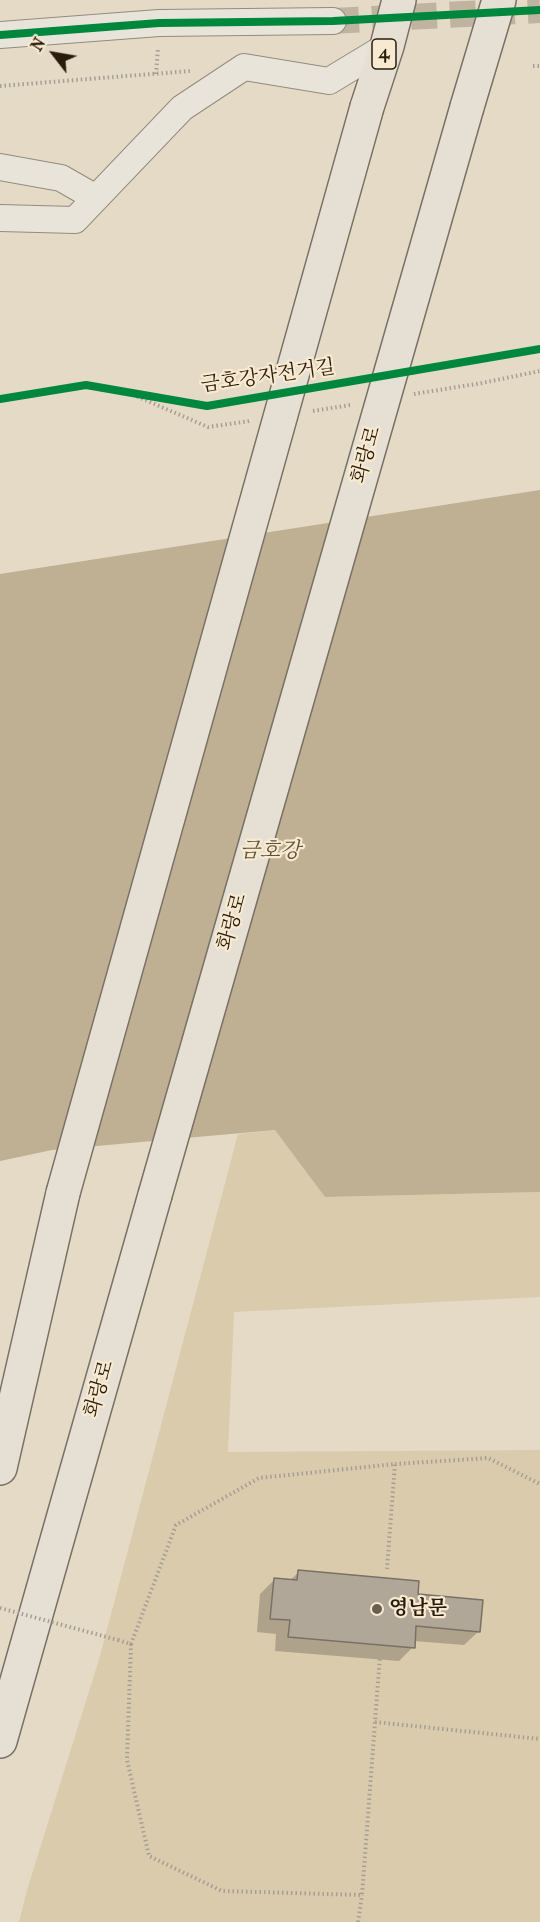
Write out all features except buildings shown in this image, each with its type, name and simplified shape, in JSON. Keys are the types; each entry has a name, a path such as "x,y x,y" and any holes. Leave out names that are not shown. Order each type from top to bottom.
{"main road":[{"name":"4","path":"0,1468 63,1193 399,0"},
{"name":"화랑로","path":"0,1741 499,0"}],"street":[{"path":"0,35 159,23 333,21"},
{"path":"0,218 75,220 182,108 244,67 329,81 387,46"},
{"path":"0,166 61,178 96,198"}],"path":[{"path":"533,66 540,66"},
{"path":"0,86 200,70"},
{"path":"413,394 540,371"},
{"path":"118,391 162,398"},
{"path":"129,393 208,428 254,420"},
{"path":"311,411 356,404"},
{"path":"362,1895 222,1891 149,1856 127,1760 131,1644 176,1525 259,1478 395,1464 488,1458 540,1484"},
{"path":"387,1569 395,1464"},
{"path":"0,1608 131,1644"},
{"path":"358,1922 380,1656"},
{"path":"375,1722 540,1739"}],"shaded area":[{"path":"276,1130 325,1197 540,1192 540,1297 234,1312 228,1452 540,1450 540,1922 19,1922 100,1656 238,1134"}],"water":[{"name":"금호강","path":"540,490 540,1192 325,1197 275,1130 52,1150 0,1161 0,574"}],"tunnel":[{"path":"333,21 540,10"}],"cycle path":[{"path":"0,35 159,23 333,21 540,10"},
{"name":"금호강자전거길","path":"0,399 86,385 207,406 540,349"}],"place":[{"name":"영남문","path":"377,1609"}]}
